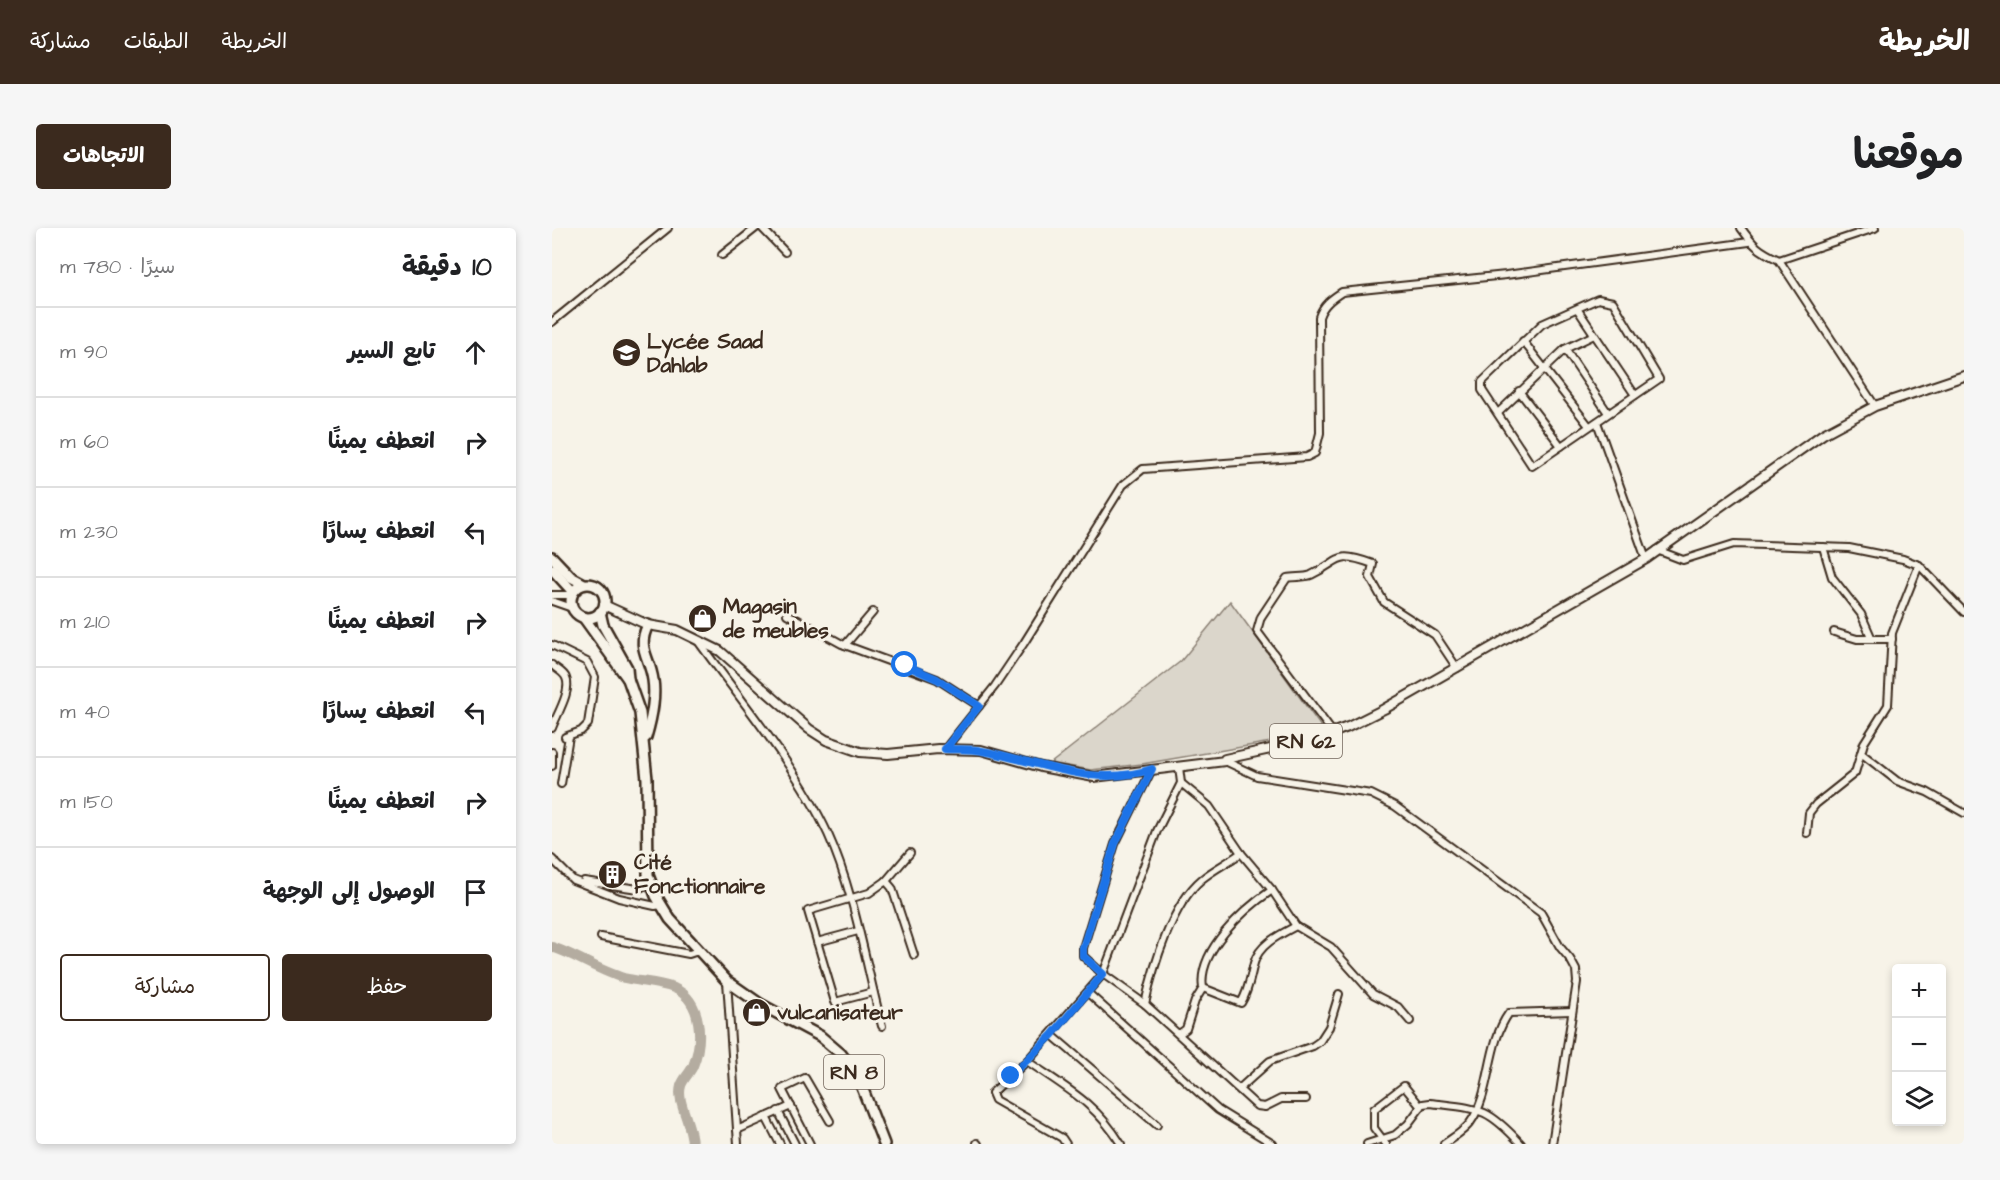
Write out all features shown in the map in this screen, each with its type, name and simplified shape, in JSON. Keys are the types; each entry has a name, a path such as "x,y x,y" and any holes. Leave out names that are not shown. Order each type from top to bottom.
{"highway":[{"path":"552,557 571,577 584,584 594,585 601,591 602,609 593,617 584,618 572,608 572,594 552,569"},
{"path":"572,594 584,584"},
{"name":"RN 8","path":"602,609 603,625 627,668 628,679 640,713 647,779 646,848 650,883 659,900 698,951 728,981 775,1012 820,1036 841,1054 858,1077 884,1144"},
{"name":"RN 8","path":"584,618 628,679"},
{"path":"644,743 653,700 653,680 642,645 648,625"},
{"path":"876,1124 878,1144"}],"main road":[{"name":"RN 62","path":"602,609 648,625 677,630 720,651 826,740 860,752 888,754 945,749 981,750 1041,767 1094,777 1225,762 1225,759 1312,740 1333,733 1384,709 1646,559 1823,434 1875,406 1964,376"}],"street":[{"path":"552,322 668,228"},
{"path":"722,255 756,228"},
{"path":"762,228 785,252"},
{"path":"1741,228 1749,242 1761,252 1779,260 1875,406"},
{"path":"1779,260 1875,228"},
{"path":"945,749 1024,643 1123,485 1135,473 1166,465 1284,459 1307,457 1315,453 1320,433 1319,317 1325,305 1333,297 1342,292 1506,275 1552,267 1722,248 1749,242"},
{"path":"1598,299 1613,302 1659,379 1532,466 1480,386 1523,341 1542,324 1558,315 1578,310 1598,299"},
{"path":"1578,310 1635,395"},
{"path":"1498,412 1565,349 1594,335"},
{"path":"1523,341 1589,426"},
{"path":"1565,349 1608,413"},
{"path":"1519,391 1561,446"},
{"path":"1597,422 1646,559"},
{"path":"1658,550 1683,560 1734,544 1848,548 1903,559 1919,566 1964,612"},
{"path":"1823,548 1832,577 1861,614 1872,639"},
{"path":"1333,733 1257,631 1261,617 1287,578 1309,576 1339,557 1351,556 1373,564 1370,577 1384,602 1435,635 1456,668"},
{"path":"1808,833 1809,813 1816,804 1855,773 1863,743 1887,705 1892,639 1919,566"},
{"path":"552,595 572,594"},
{"path":"552,601 572,608"},
{"path":"845,645 873,612"},
{"path":"787,614 845,645 937,679 979,706"},
{"path":"1834,632 1857,639 1892,639"},
{"path":"696,638 801,782 829,835 850,900 882,1026"},
{"path":"552,645 587,662 594,673 591,719 581,731 567,736 561,784"},
{"path":"552,665 566,677 561,710 552,728"},
{"path":"552,752 552,766"},
{"path":"1861,753 1897,781 1927,792 1964,813"},
{"path":"1225,762 1257,776 1371,794 1395,806 1431,831 1540,913 1576,970 1577,982 1552,1144"},
{"path":"1066,1144 1062,1138 995,1100 992,1093 1052,1035 1103,974 1157,831 1181,783 1179,767"},
{"path":"1152,769 1115,844 1083,948 1083,956 1103,974 1145,1004 1257,1106 1265,1107 1281,1099 1306,1099"},
{"path":"1181,783 1209,806 1241,854 1272,890 1296,926 1330,947 1373,994 1398,1007 1410,1021"},
{"path":"873,992 836,1002 808,911 850,900 879,888 910,854"},
{"path":"1145,1004 1156,962 1190,891 1203,878 1241,854"},
{"path":"552,859 573,880 634,901 659,900"},
{"path":"573,880 638,890 650,883"},
{"path":"886,881 892,888 914,955"},
{"path":"1179,1034 1186,1029 1195,1001 1203,988 1202,980 1224,931 1246,909 1272,890"},
{"path":"1203,988 1240,1003 1248,990 1255,961 1260,951 1278,936 1296,926"},
{"path":"817,942 858,931"},
{"path":"601,937 689,954 698,951"},
{"path":"728,981 738,1139"},
{"path":"1088,993 1218,1110 1273,1144"},
{"path":"1239,1089 1270,1061 1313,1046 1320,1041 1329,1027 1339,994"},
{"path":"1444,1144 1466,1128 1476,1109 1497,1037 1509,1013 1572,1011"},
{"path":"1052,1035 1157,1125"},
{"path":"1027,1061 1093,1106 1108,1122 1121,1144"},
{"path":"810,1144 782,1089 805,1078 830,1121"},
{"path":"1384,1142 1374,1128 1374,1109 1395,1090 1404,1086 1420,1107"},
{"path":"1367,1144 1384,1142 1395,1135 1408,1124 1420,1107 1430,1103 1476,1109 1495,1117 1521,1144"},
{"path":"738,1139 766,1117 791,1106"},
{"path":"778,1112 795,1144"},
{"path":"766,1117 780,1144"}],"shaded area":[{"path":"1230,601 1322,728 1271,742 1142,764 1091,770 1051,763 1181,661"}],"waterway":[{"path":"552,947 615,975 674,988 691,1002 698,1022 698,1045 693,1066 682,1083 680,1092 692,1144"}],"place":[{"name":"Lycée Saad Dahlab","path":"626,353"},
{"name":"Magasin de meubles","path":"702,618"},
{"name":"Cité Fonctionnaire","path":"613,874"},
{"name":"vulcanisateur","path":"756,1012"}],"route":[{"path":"905,665 937,679 979,706 945,749 981,750 1041,767 1094,777 1140,773 1152,769 1115,844 1083,948 1083,956 1103,974 1052,1035 1011,1076"}]}
